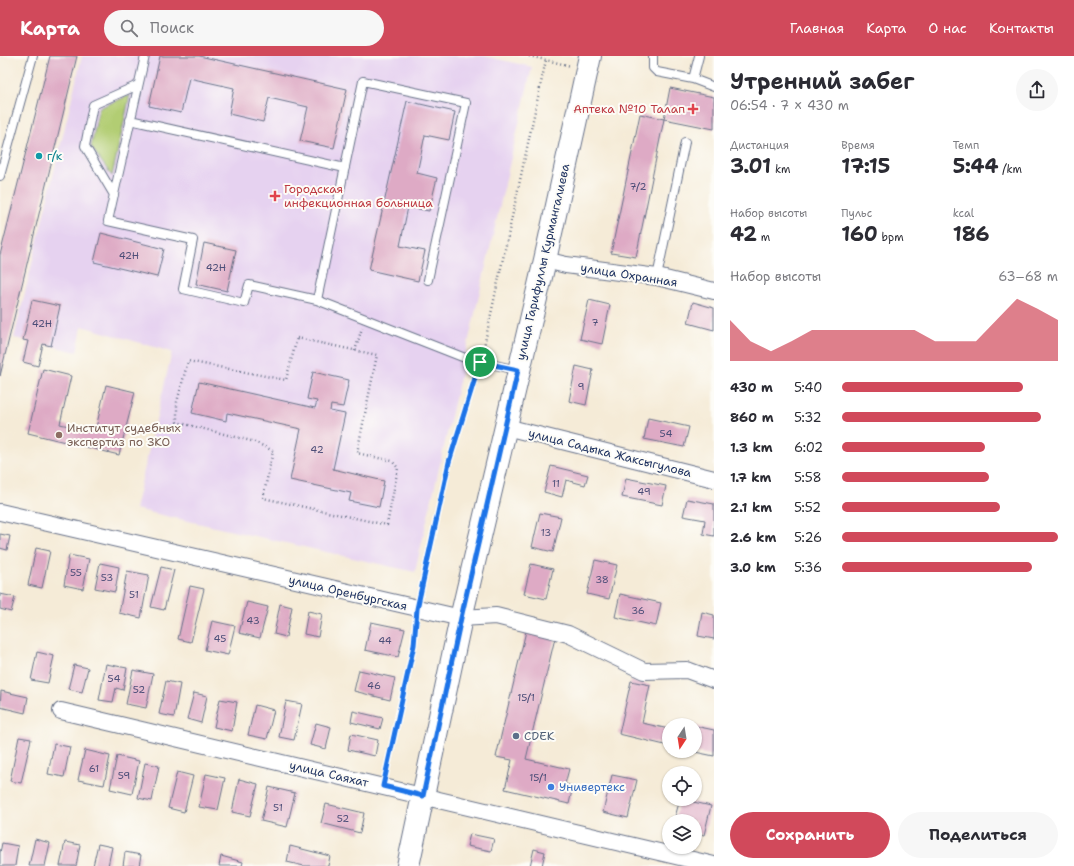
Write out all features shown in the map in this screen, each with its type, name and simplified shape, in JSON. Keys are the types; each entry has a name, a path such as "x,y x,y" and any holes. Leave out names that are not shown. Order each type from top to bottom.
{"street":[{"name":"улица Гарифуллы Курмангалиева","path":"408,866 461,618 545,260 588,63"},
{"name":"улица Охранная","path":"545,260 566,265 656,277 714,291"},
{"name":"улица Садыка Жаксыгулова","path":"506,426 714,479"},
{"name":"улица Оренбургская","path":"0,512 417,609 461,618 496,616 568,634 644,671 687,670 714,680"},
{"name":"улица Саяхат","path":"61,711 714,865"}],"lane":[{"path":"0,176 34,56"},
{"path":"145,56 108,221 193,240 183,290 244,303 248,285 317,300 465,358 518,370"},
{"path":"653,56 653,68 657,72 693,79 714,87"},
{"path":"693,79 699,56"},
{"path":"317,300 363,81 466,103 428,280"},
{"path":"114,195 85,146 94,105 138,85"},
{"path":"130,120 345,168"},
{"path":"656,277 685,142"}],"path":[{"path":"529,56 546,60 588,63"},
{"path":"383,786 414,645 417,609 449,462 480,362 546,60"},
{"path":"355,351 365,320"},
{"path":"297,338 355,351 377,355 357,453 392,461 398,468 387,525 262,498 273,451 255,442 177,422 177,402 188,361 286,380 297,338"}],"shaded area":[{"name":"Городская инфекционная больница","path":"82,56 484,56 532,67 415,572 135,509 172,352 82,326 77,352 43,344 38,366 23,362 28,341 14,338"}],"green space":[{"path":"130,95 112,176 91,147 99,108"}],"building":[{"name":"г/к","path":"50,56 77,56 0,376 0,255"},
{"path":"160,56 199,56 347,89 334,148 300,141 308,107 269,98 263,122 229,114 234,88 189,78 181,113 149,106"},
{"path":"670,88 714,97 714,129 664,119"},
{"path":"407,101 455,112 449,140 425,135 417,173 437,178 429,211 408,207 400,246 425,251 418,281 369,270"},
{"path":"640,114 664,119 636,257 611,253"},
{"path":"101,233 164,249 157,277 94,262"},
{"path":"204,243 236,250 227,291 196,284"},
{"path":"32,300 60,306 51,346 43,344 38,366 23,362 28,341 23,340"},
{"path":"589,300 610,305 602,344 580,339"},
{"path":"693,302 714,308 714,330 688,323"},
{"path":"576,366 593,370 586,405 569,401"},
{"path":"43,369 71,376 60,424 95,432 106,385 135,392 119,455 28,433"},
{"path":"313,372 349,380 343,407 331,405 330,411 345,414 333,469 384,481 379,507 349,501 351,493 290,480 301,429 227,413 226,421 192,413 199,382 315,408 317,401 307,399"},
{"path":"648,418 689,427 684,447 644,439"},
{"path":"551,466 588,475 585,485 566,480 562,497 544,492"},
{"path":"626,478 666,486 662,505 622,497"},
{"path":"687,499 714,504 714,536 703,534 705,520 683,516"},
{"path":"540,513 561,517 553,552 532,547"},
{"path":"0,534 10,536 7,550 0,548"},
{"path":"36,548 50,551 42,588 28,585"},
{"path":"69,555 89,559 83,589 64,585"},
{"path":"595,560 617,565 609,599 587,594"},
{"path":"100,563 119,567 115,592 95,588"},
{"path":"531,564 553,569 546,599 524,594"},
{"path":"161,567 174,570 164,610 151,607"},
{"path":"127,571 149,575 141,618 119,613"},
{"path":"190,586 204,589 191,642 178,639"},
{"path":"0,594 15,597 11,612 0,609"},
{"path":"620,594 661,603 656,626 615,617"},
{"path":"247,602 268,607 260,638 239,633"},
{"path":"280,604 292,607 286,637 274,634"},
{"path":"308,611 322,614 318,637 304,634"},
{"path":"702,612 714,615 714,639 698,636"},
{"path":"212,621 235,626 228,655 205,650"},
{"path":"371,622 405,629 398,657 365,650"},
{"path":"526,631 555,638 526,759 569,769 565,784 573,786 569,804 505,789 512,760 496,757"},
{"path":"37,652 54,656 48,683 31,680"},
{"path":"106,664 127,668 123,690 116,688 113,702 99,700"},
{"path":"74,665 88,668 82,692 68,689"},
{"path":"133,670 153,674 146,708 126,704"},
{"path":"359,670 395,678 390,700 354,691"},
{"path":"166,681 180,684 174,717 159,714"},
{"path":"631,681 650,685 642,723 662,727 662,744 619,734"},
{"path":"1,691 28,697 25,713 0,707"},
{"path":"194,693 207,696 201,723 187,719"},
{"path":"220,699 237,702 232,731 214,727"},
{"path":"286,701 302,704 294,740 279,737"},
{"path":"255,705 274,710 267,739 248,735"},
{"path":"353,711 383,718 380,729 351,722"},
{"path":"316,723 331,727 326,749 310,745"},
{"path":"702,727 714,730 714,756 702,753"},
{"path":"351,734 378,740 375,756 348,750"},
{"path":"19,737 31,739 21,783 10,781"},
{"path":"54,744 70,747 64,777 48,774"},
{"path":"85,750 110,756 104,785 78,780"},
{"path":"117,756 139,761 132,794 110,789"},
{"path":"145,763 159,766 152,801 138,798"},
{"path":"177,772 193,776 184,812 168,808"},
{"path":"206,774 225,778 218,810 199,807"},
{"path":"612,775 637,780 628,818 603,812"},
{"path":"239,779 258,784 250,816 232,812"},
{"path":"269,787 295,793 287,827 261,821"},
{"path":"326,804 364,813 360,833 321,823"},
{"path":"702,804 711,806 704,835 702,835 702,814 676,814 678,806 702,806"},
{"path":"470,834 494,839 491,851 467,846"},
{"path":"35,839 50,843 45,866 29,866"},
{"path":"65,842 80,845 76,866 60,866"},
{"path":"2,843 18,846 15,866 0,866"},
{"path":"98,844 112,847 108,866 93,866"},
{"path":"290,846 330,856 328,866 304,866 287,862"},
{"path":"534,849 545,852 542,866 530,866"},
{"path":"125,852 141,855 139,866 123,866"},
{"path":"221,856 243,862 242,866 219,866"}],"place":[{"name":"Аптека №10 Талап","path":"693,109"},
{"name":"г/к","path":"39,156"},
{"name":"Городская инфекционная больница","path":"275,196"},
{"name":"Институт судебных экспертиз по ЗКО","path":"59,435"},
{"name":"CDEK","path":"516,736"},
{"name":"Универтекс","path":"551,787"}],"route":[{"path":"480,362 518,370 461,618 423,796 383,786 414,645 417,609 449,462 480,362"}]}
